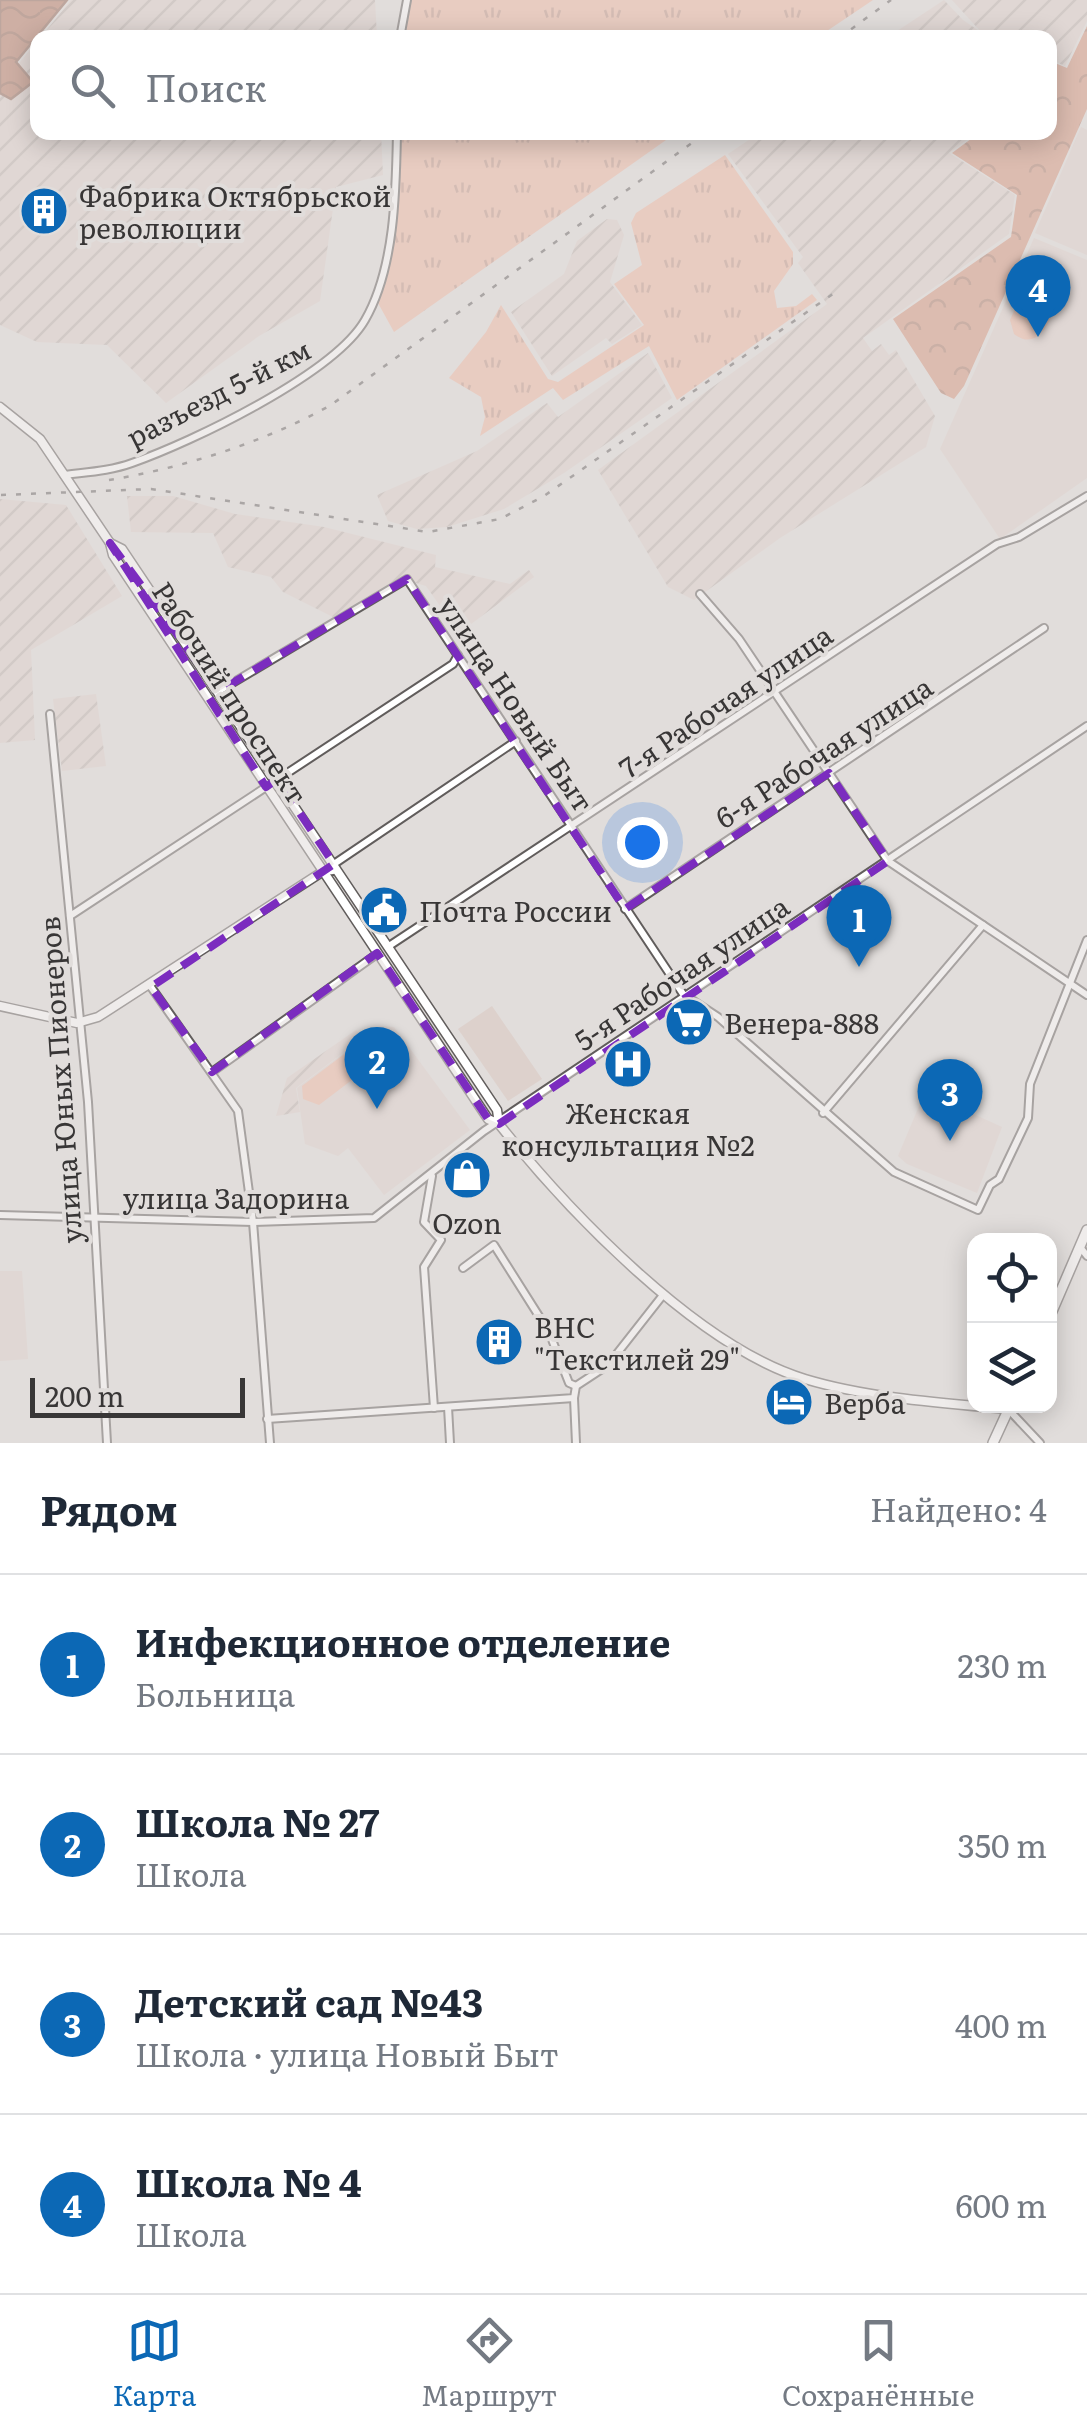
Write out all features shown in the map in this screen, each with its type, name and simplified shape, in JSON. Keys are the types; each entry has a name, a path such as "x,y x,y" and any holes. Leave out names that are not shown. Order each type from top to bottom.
{"main road":[{"path":"1057,1302 1083,1252 1087,1230"},
{"path":"993,1443 1006,1413"}],"street":[{"path":"401,30 407,0"},
{"name":"разъезд 5-й км","path":"63,475 130,464 180,444 320,368 346,346 365,320 378,290 396,140"},
{"name":"Рабочий проспект","path":"0,407 40,439 110,542 113,556 486,1117 500,1124 544,1177 663,1295 731,1344 807,1380 967,1401"},
{"name":"7-я Рабочая улица","path":"389,946 573,828 997,544 1019,537 1087,496"},
{"name":"Рабочий проспект","path":"110,542 122,549 278,779 498,1110 500,1124"},
{"name":"улица Новый Быт","path":"219,691 407,580 683,994 718,1017 894,1172 978,1210 990,1185 999,1179 1028,1118 1030,1084 1072,984"},
{"path":"700,594 739,639 888,861 1087,994"},
{"name":"6-я Рабочая улица","path":"625,909 1044,628"},
{"path":"70,916 454,664 458,655"},
{"name":"улица Юных Пионеров","path":"50,714 77,1023 88,1102 106,1443"},
{"name":"5-я Рабочая улица","path":"500,1124 683,994 1087,726"},
{"path":"320,869 318,858 332,860 517,740"},
{"path":"0,1006 77,1023 98,1017 151,987 320,869 333,871 332,860"},
{"path":"823,1113 983,925"},
{"path":"1072,984 1071,974 1087,940"},
{"path":"212,1072 377,954"},
{"path":"151,987 238,1110 253,1222 270,1443"},
{"name":"улица Задорина","path":"0,1216 253,1222 374,1218 500,1124"},
{"path":"432,1174 424,1222 440,1240 424,1267 434,1408"},
{"path":"463,1268 494,1245 549,1332 569,1383 576,1386"},
{"path":"576,1443 576,1386 608,1365 663,1295"},
{"path":"268,1419 574,1398"},
{"path":"448,1407 450,1443"},
{"path":"1014,1413 1040,1443"}],"highlighted area":[{"path":"110,543 219,691 407,579 625,909 829,773 888,861 499,1124 488,1119 377,953 212,1072 151,987 334,864 277,779 266,787"}],"shaded area":[{"path":"71,0 375,0 377,30 47,30"},
{"path":"944,0 978,30 899,30"},
{"path":"952,0 1087,0 1087,21 1065,66 1057,62 1057,30 979,30"},
{"path":"30,50 30,140 381,140 383,175 336,187 320,301 259,336 166,403 107,345 37,342 0,325 0,87"},
{"path":"1081,127 1087,130 1087,255 1035,233"},
{"path":"749,140 967,140 949,153 1015,195 1009,234 863,338 872,351 881,344 889,355 896,350 935,416 926,447 780,538 694,600 668,587 598,470 827,304 798,263 803,257 728,154"},
{"path":"607,219 617,220 624,235 610,282 642,325 612,344 606,338 552,376 511,312 564,274 577,241"},
{"path":"1034,238 1087,260 1087,478 1000,539 940,449"},
{"path":"648,353 672,398 564,473 504,509 447,527 417,529 388,521 377,495 477,451 547,403 558,417"},
{"path":"127,496 173,496 235,514 324,527 436,555 435,567 510,584 529,570 534,577 459,633 426,586 399,578 333,617 283,592 271,577 228,567 213,533 131,532"},
{"path":"0,499 66,505 122,596 31,650 35,740 0,743"},
{"path":"96,694 106,766 62,771 53,699"},
{"path":"492,1006 542,1079 508,1101 458,1029"},
{"path":"380,1026 394,1027 470,1130 384,1195 348,1148 338,1156 305,1144 297,1088"},
{"path":"356,1030 363,1038 296,1088 300,1112 276,1116 287,1078"},
{"path":"925,1092 1002,1127 977,1193 907,1164 898,1156"},
{"path":"0,1271 22,1271 28,1359 0,1361"}],"green space":[{"path":"408,0 873,0 828,30 406,30"},
{"path":"1087,26 1087,109 964,386 954,399 941,393 893,319 1011,237 1017,195 952,153 970,140 1057,140 1057,64 1067,68"},
{"path":"400,140 666,140 394,332 378,303 396,198"},
{"path":"725,155 793,252 793,264 774,291 777,308 796,306 812,294 817,300 677,400 649,346 563,400 553,388 480,436 485,417 481,397 449,378 486,332 501,305 548,379 558,382 644,325 614,284 642,265 631,223 636,213"},
{"path":"1048,261 1060,266 1065,280 1048,324 1034,338 1025,339 1014,334 1010,320 1033,268"},
{"path":"380,1027 394,1032 398,1045 319,1105 303,1099 302,1086"}],"water":[{"path":"0,0 67,0 42,30 30,30 30,45 16,62 30,78 30,84 11,99 0,93"}],"railway":[{"path":"850,30 891,0"},
{"path":"109,480 223,452 279,431 331,405 696,140"},
{"path":"1,495 151,489 428,532 500,519 544,496 837,291"}],"place":[{"name":"Фабрика Октябрьской революции","path":"44,211"},
{"name":"Школа № 4","path":"1038,337"},
{"name":"Почта России","path":"384,910"},
{"name":"Инфекционное отделение","path":"859,967"},
{"name":"Венера-888","path":"689,1022"},
{"name":"Женская консультация №2","path":"628,1064"},
{"name":"Школа № 27","path":"377,1109"},
{"name":"Детский сад №43","path":"950,1141"},
{"name":"Ozon","path":"467,1175"},
{"name":"ВНС \"Текстилей 29\"","path":"499,1342"},
{"name":"Верба","path":"789,1402"}]}
